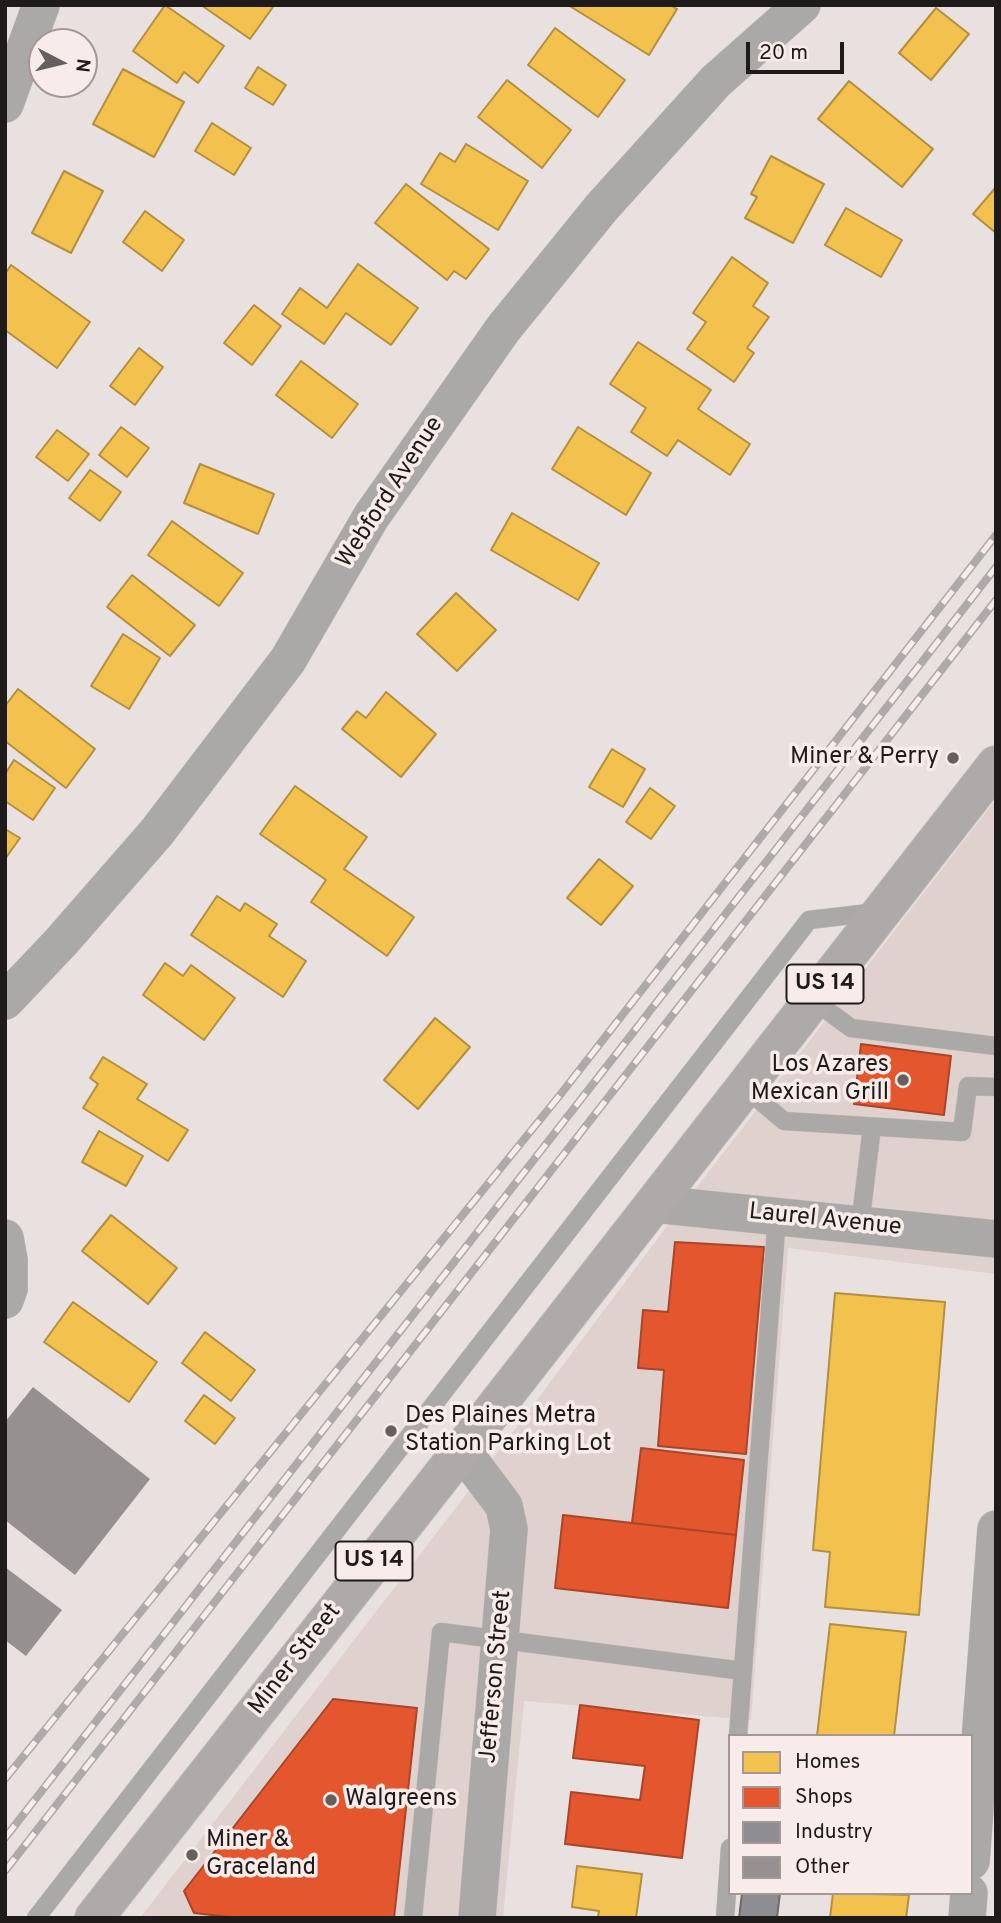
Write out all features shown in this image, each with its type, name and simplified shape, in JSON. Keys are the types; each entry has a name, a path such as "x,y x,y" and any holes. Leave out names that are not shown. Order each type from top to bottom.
{"main road":[{"name":"US 14","path":"654,1204 996,765"},
{"name":"Miner Street","path":"102,1915 654,1204"}],"street":[{"path":"5,104 41,5"},
{"name":"Webford Avenue","path":"5,1001 61,942 157,832 288,660 371,517 503,329 602,207 716,81 802,5"},
{"name":"Laurel Avenue","path":"654,1204 996,1239"},
{"path":"5,1238 9,1260 9,1289 5,1300"},
{"name":"Jefferson Street","path":"462,1450 504,1506 509,1529 477,1918"},
{"path":"973,1834 996,1529"},
{"path":"967,1918 969,1895"}],"lane":[{"path":"36,1918 810,920 881,912"},
{"path":"813,1000 851,1028 996,1046"},
{"path":"745,1088 784,1121 962,1132 968,1086 996,1087"},
{"path":"860,1225 872,1127"},
{"path":"738,1734 776,1216"},
{"path":"412,1918 442,1632 743,1671"},
{"path":"724,1918 728,1871"}],"shaded area":[{"path":"996,799 996,1274 788,1248 751,1720 524,1701 503,1918 140,1918 465,1496 670,1222"}],"building: Homes":[{"path":"165,5 224,46 198,83 184,72 177,83 133,51"},
{"path":"201,5 270,5 273,7 250,39"},
{"path":"568,5 670,5 677,9 649,55"},
{"path":"936,8 969,34 931,80 899,53"},
{"path":"555,28 625,80 598,117 528,65"},
{"path":"258,67 286,85 273,105 245,88"},
{"path":"123,69 184,102 154,157 93,124"},
{"path":"507,80 571,130 542,168 478,117"},
{"path":"849,81 933,149 902,187 818,119"},
{"path":"212,123 251,148 234,175 195,151"},
{"path":"466,144 528,181 498,230 421,184 440,153 455,162"},
{"path":"771,156 824,184 793,243 745,218 757,197 751,194"},
{"path":"64,171 103,191 71,253 32,233"},
{"path":"406,184 489,249 466,279 454,271 447,280 375,223"},
{"path":"996,187 996,233 973,214"},
{"path":"846,208 902,240 881,277 825,245"},
{"path":"145,211 184,240 162,271 123,242"},
{"path":"732,257 768,283 753,306 769,317 747,348 754,353 734,382 687,349 706,322 693,313"},
{"path":"358,264 418,308 391,345 346,313 324,344 282,314 300,288 327,308"},
{"path":"11,265 90,322 57,368 5,330 5,274"},
{"path":"254,305 281,326 252,365 224,343"},
{"path":"638,342 711,390 698,409 750,444 730,475 678,440 667,456 631,432 646,408 610,384"},
{"path":"139,348 163,367 135,405 110,386"},
{"path":"301,361 358,404 332,438 276,395"},
{"path":"121,427 149,448 127,477 99,455"},
{"path":"578,427 651,473 626,515 552,469"},
{"path":"57,430 89,454 68,481 36,457"},
{"path":"200,464 274,494 258,534 184,503"},
{"path":"90,470 121,492 100,521 69,498"},
{"path":"512,513 599,563 578,600 491,550"},
{"path":"172,521 243,573 219,606 148,555"},
{"path":"132,575 195,625 170,656 107,607"},
{"path":"456,593 496,630 457,671 417,634"},
{"path":"123,634 160,658 129,709 91,686"},
{"path":"18,689 95,749 66,788 5,741 5,706"},
{"path":"386,692 436,734 401,777 342,729 357,711 366,718"},
{"path":"612,749 645,769 623,807 589,787"},
{"path":"14,760 55,788 33,820 5,801 5,774"},
{"path":"295,786 367,837 344,869 414,917 387,956 311,902 326,880 260,834"},
{"path":"650,788 675,806 651,839 626,822"},
{"path":"5,829 20,838 5,859"},
{"path":"599,859 633,886 601,925 567,898"},
{"path":"217,896 240,911 245,903 277,924 269,936 306,961 283,997 191,935"},
{"path":"165,963 183,976 191,965 235,998 204,1040 143,995"},
{"path":"435,1018 470,1047 418,1109 384,1080"},
{"path":"103,1057 147,1084 137,1099 188,1130 168,1161 83,1108 98,1084 90,1078"},
{"path":"99,1131 143,1156 126,1186 82,1162"},
{"path":"111,1215 177,1268 148,1304 82,1251"},
{"path":"835,1293 945,1302 919,1615 825,1607 830,1552 813,1550"},
{"path":"73,1302 157,1362 129,1402 44,1342"},
{"path":"205,1332 255,1370 231,1401 182,1363"},
{"path":"204,1395 235,1418 215,1444 185,1421"},
{"path":"830,1624 906,1632 894,1734 817,1734"},
{"path":"577,1866 642,1874 636,1918 598,1917 599,1911 572,1907"},
{"path":"833,1895 909,1895 906,1918 830,1918"}],"building: Shops":[{"name":"Los Azares Mexican Grill","path":"861,1044 951,1056 944,1115 854,1104"},
{"path":"675,1242 764,1247 746,1454 658,1446 664,1370 638,1368 643,1310 668,1312"},
{"path":"641,1448 744,1460 736,1535 632,1523"},
{"path":"563,1515 736,1535 728,1608 555,1588"},
{"name":"Walgreens","path":"333,1699 417,1708 394,1918 237,1918 194,1913 184,1891"},
{"path":"580,1705 699,1720 682,1858 565,1844 571,1792 640,1800 645,1766 573,1758"}],"building: Industry":[{"path":"742,1895 780,1895 777,1918 739,1918"}],"building: Other":[{"path":"33,1387 150,1479 75,1575 5,1520 5,1422"},
{"path":"5,1567 62,1610 26,1656 5,1640"}],"railway":[{"path":"5,1779 560,1095 996,535"},
{"path":"5,1838 996,567"},
{"path":"5,1871 996,600"}],"place":[{"name":"Miner & Perry","path":"953,758"},
{"name":"Los Azares Mexican Grill","path":"903,1080"},
{"name":"Des Plaines Metra Station Parking Lot","path":"391,1431"},
{"name":"Walgreens","path":"331,1800"},
{"name":"Miner & Graceland","path":"192,1855"}]}
